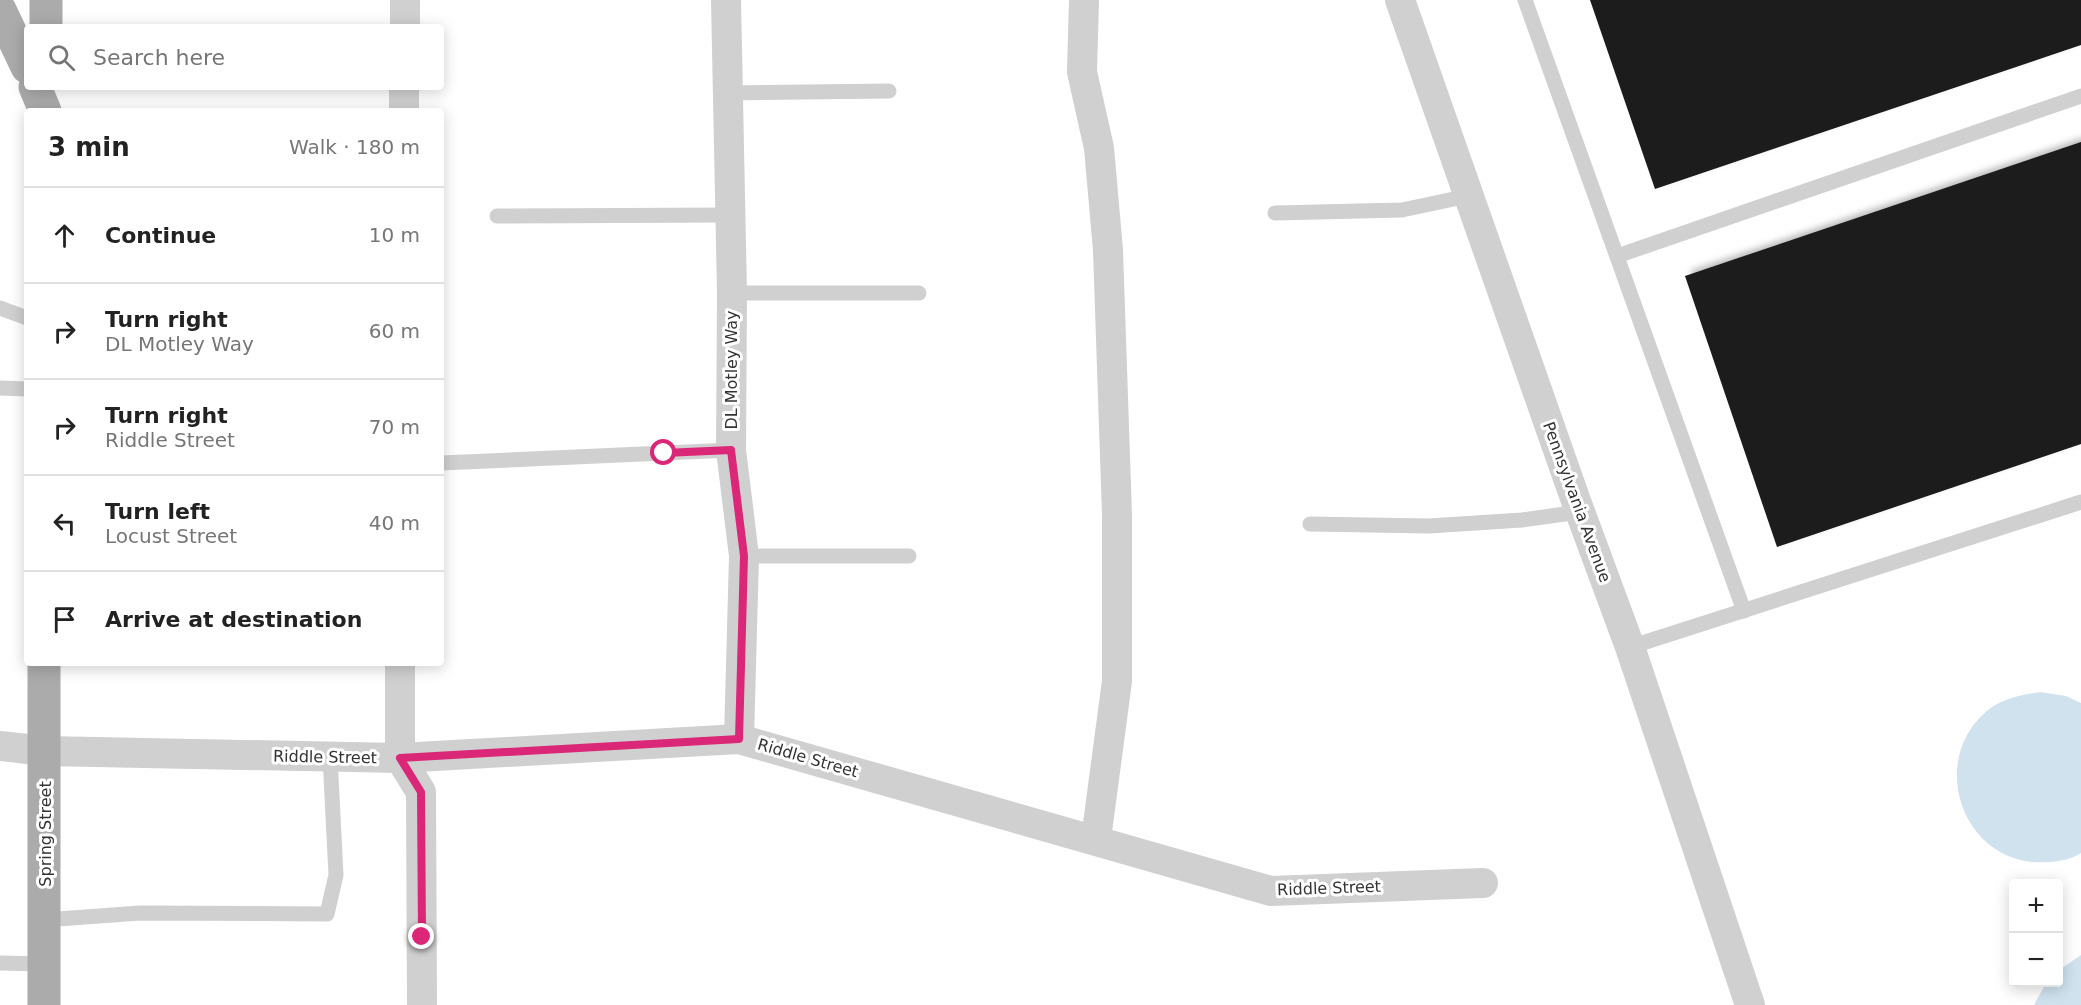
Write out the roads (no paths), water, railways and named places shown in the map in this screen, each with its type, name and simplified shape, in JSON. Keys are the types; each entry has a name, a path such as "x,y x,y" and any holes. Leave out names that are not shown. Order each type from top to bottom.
{"main road":[{"path":"46,0 46,24"},
{"path":"0,10 24,61"},
{"path":"36,90 44,108"},
{"path":"45,108 46,90"},
{"name":"Spring Street","path":"44,666 44,1005"}],"street":[{"path":"405,0 405,24"},
{"name":"DL Motley Way","path":"726,0 732,293 731,450 744,556 739,739"},
{"path":"1084,0 1082,72 1099,148 1108,250 1117,515 1118,681 1096,839"},
{"name":"Pennsylvania Avenue","path":"1400,0 1579,512 1630,647 1750,1005"},
{"path":"404,90 404,108"},
{"path":"400,666 400,758 421,792 422,1005"},
{"name":"Riddle Street","path":"0,746 45,751 400,758 739,739 1096,839 1271,891 1483,883"}],"lane":[{"path":"1525,0 1744,611"},
{"path":"729,93 889,91"},
{"path":"1617,256 2081,96"},
{"path":"1275,213 1402,210 1468,196"},
{"path":"497,216 730,215"},
{"path":"732,293 919,293"},
{"path":"0,308 24,317"},
{"path":"0,388 24,388"},
{"path":"444,463 731,450"},
{"path":"1630,647 2081,502"},
{"path":"1310,524 1429,526 1522,520 1579,512"},
{"path":"744,556 909,556"},
{"path":"45,920 140,914 327,914 336,875 330,757"},
{"path":"0,963 44,964"}],"water":[{"path":"2040,692 2066,696 2081,703 2081,853 2064,860 2032,862 2006,855 1986,841 1970,823 1961,801 1957,777 1960,752 1970,730 1988,710 2006,700"},
{"path":"2081,955 2081,1005 2034,1005 2044,987 2063,987 2063,967"}]}
